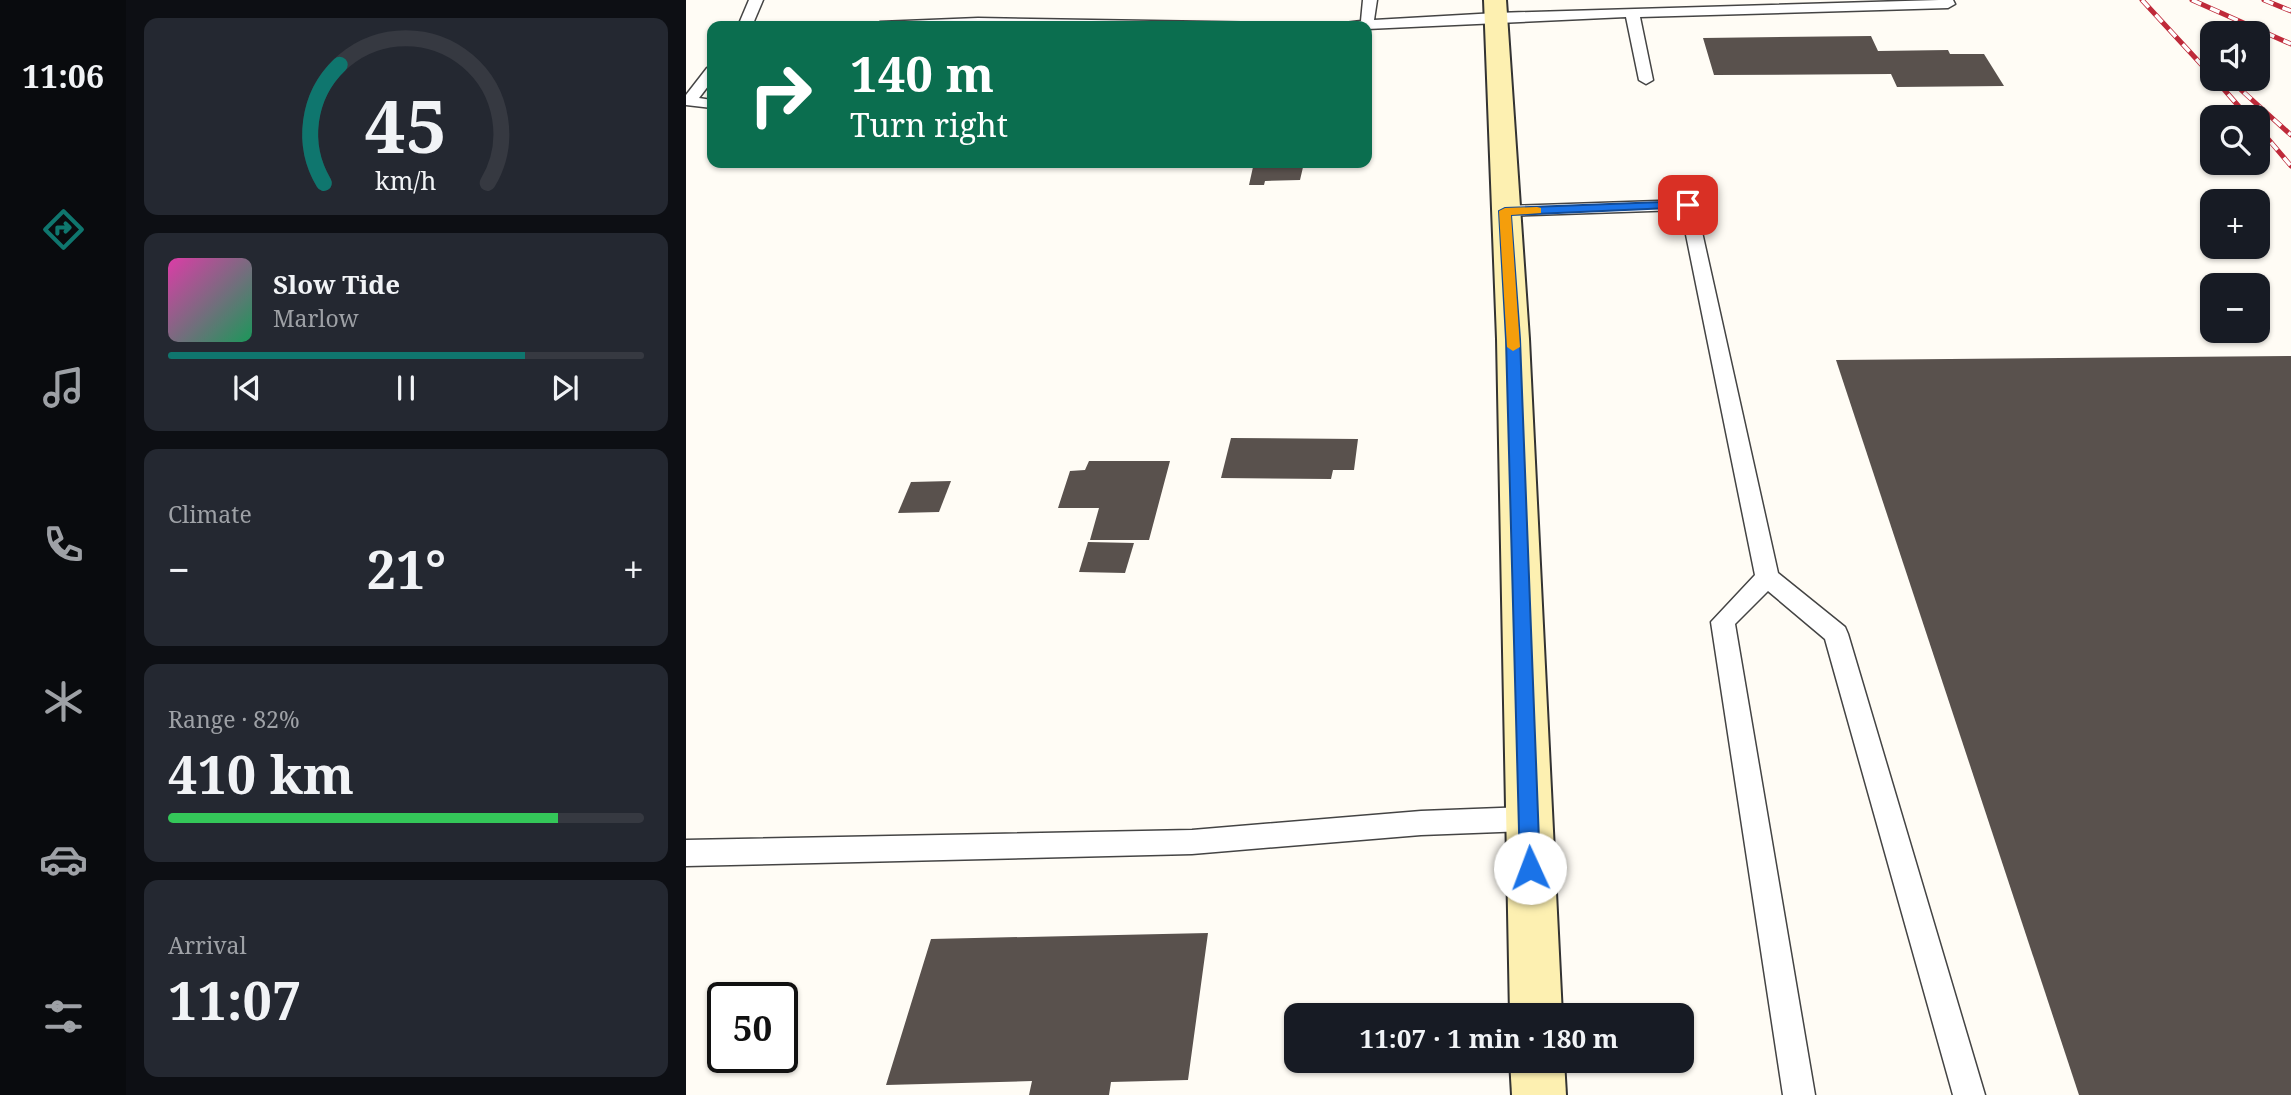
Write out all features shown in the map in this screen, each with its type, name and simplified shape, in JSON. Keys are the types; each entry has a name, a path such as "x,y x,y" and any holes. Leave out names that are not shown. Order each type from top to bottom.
{"main road":[{"path":"1495,9 1513,339 1536,1003"},
{"path":"1538,1073 1539,1095"}],"lane":[{"path":"747,21 756,0"},
{"path":"1367,21 1370,0"},
{"path":"1372,22 1495,9 1632,13 1688,6 1948,4 1946,0"},
{"path":"1632,13 1646,80"},
{"path":"707,78 689,101 707,103"},
{"path":"1505,211 1688,205 1767,577 1836,634 1969,1095"},
{"path":"1767,577 1723,622 1799,1095"},
{"path":"686,853 1192,842 1421,823 1529,819"}],"building":[{"path":"1871,36 1878,51 1948,50 1950,54 1984,54 2004,86 1897,87 1891,74 1714,75 1703,38"},
{"path":"1253,168 1303,168 1300,180 1265,181 1264,185 1249,185"},
{"path":"2291,356 2291,1095 2079,1095 1836,360"},
{"path":"1231,438 1358,439 1354,470 1333,470 1331,479 1221,478"},
{"path":"1089,461 1170,461 1149,540 1090,540 1099,508 1058,508 1070,471 1085,470"},
{"path":"951,481 939,512 898,513 911,482"},
{"path":"1088,542 1134,543 1125,573 1079,572"},
{"path":"1208,933 1188,1080 1111,1082 1109,1095 1029,1095 1032,1081 886,1085 931,939"}],"railway":[{"path":"2142,0 2200,63"},
{"path":"2192,0 2291,44"},
{"path":"2264,0 2291,11"},
{"path":"2225,91 2238,105"},
{"path":"2242,91 2291,135"},
{"path":"2270,141 2291,166"}],"slow traffic":[{"path":"1513,347 1505,211 1537,211"}],"route":[{"path":"1530,868 1513,339 1505,211 1574,211 1688,205"}]}
